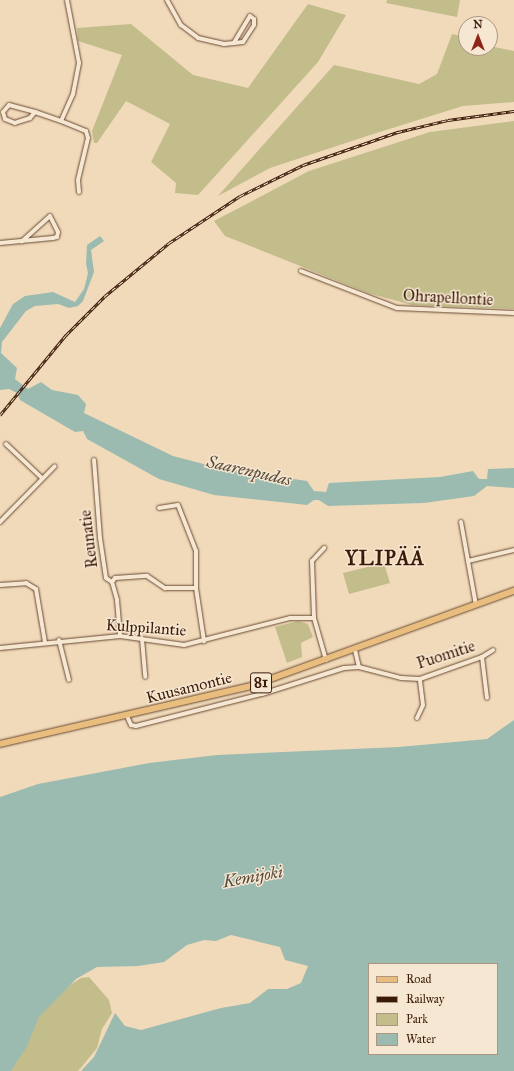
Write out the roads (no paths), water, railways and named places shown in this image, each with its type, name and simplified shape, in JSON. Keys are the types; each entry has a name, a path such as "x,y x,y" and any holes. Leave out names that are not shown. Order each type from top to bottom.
{"main road":[{"name":"Kuusamontie","path":"0,744 222,694 355,650 514,591"}],"street":[{"path":"61,120 73,94 79,63 67,0"},
{"path":"167,0 181,25 198,38 224,44 234,43 244,42 254,25 254,19 250,16 234,43"},
{"path":"35,112 30,118 15,123 5,119 3,112 9,105 35,112 61,120 86,131 88,138 78,180 79,192"},
{"path":"0,243 22,241 57,237 58,232 50,216 30,232 22,241"},
{"name":"Ohrapellontie","path":"301,271 359,295 397,308 514,314"},
{"path":"6,444 42,478"},
{"name":"Reunatie","path":"94,460 100,538 106,578 112,582 120,636"},
{"path":"0,522 55,466"},
{"path":"159,508 178,505 196,551 196,588 204,641"},
{"path":"461,522 476,605"},
{"path":"324,548 318,552 312,566 314,618 326,660"},
{"path":"468,561 514,550"},
{"path":"112,582 115,578 147,576 165,588 196,588"},
{"path":"0,585 26,583 36,589 45,642"},
{"name":"Kulppilantie","path":"0,648 59,640 120,636 184,645 290,618 314,618"},
{"path":"59,640 69,680"},
{"path":"142,640 145,677"},
{"path":"355,650 358,667"},
{"name":"Puomitie","path":"127,716 131,725 136,726 262,694 336,669 358,667 401,678 420,679 482,657 493,650"},
{"path":"482,657 487,698"},
{"path":"417,718 423,706 420,679"}],"water":[{"path":"100,236 104,241 91,250 94,272 83,301 78,306 69,308 58,304 35,306 26,311 2,342 1,353 17,368 15,379 28,389 41,382 52,390 78,395 86,404 84,413 173,456 215,467 307,481 314,491 326,492 329,483 440,477 473,471 479,479 487,479 488,469 514,468 514,488 487,486 474,496 424,503 328,506 319,500 314,500 307,505 214,495 159,479 87,439 83,431 75,432 20,400 17,393 9,389 0,390 0,328 13,304 25,296 53,292 75,302 84,289 88,273 86,264 87,245"},
{"name":"Kemijoki","path":"514,720 514,1071 81,1071 94,1057 115,1013 125,1026 141,1030 221,1008 250,1003 268,989 287,989 301,983 308,966 285,960 280,947 231,935 216,941 204,940 187,945 164,962 138,966 97,967 76,979 39,1017 27,1046 11,1071 0,1071 0,797 38,784 149,763 217,755 399,747 487,739"}],"railway":[{"path":"0,415 66,335 105,296 169,243 240,196 303,165 398,132 448,120 514,111"}],"district":[{"name":"YLIPÄÄ","path":"385,558"}],"water label":[{"name":"Saarenpudas","path":"249,471"}]}
